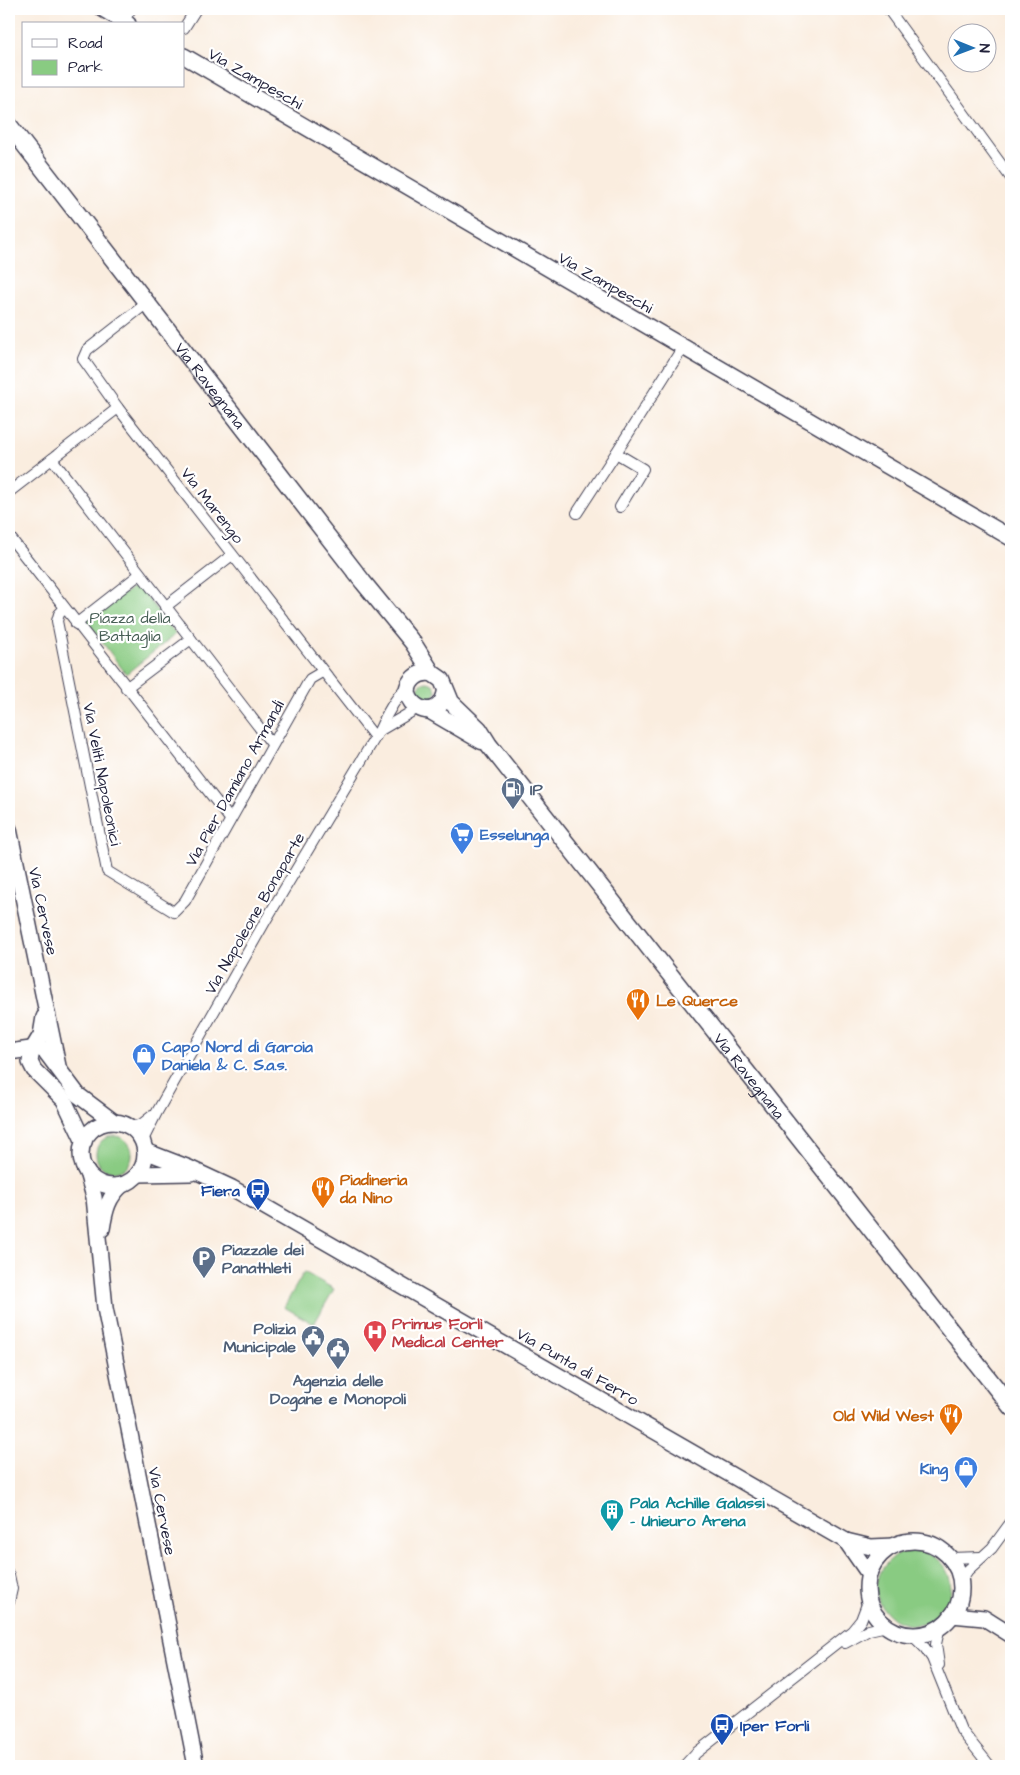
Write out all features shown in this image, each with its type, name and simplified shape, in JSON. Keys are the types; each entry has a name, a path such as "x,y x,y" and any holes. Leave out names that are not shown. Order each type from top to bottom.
{"main road":[{"name":"Via Ravegnana","path":"9,125 413,643 432,673"},
{"path":"412,681 423,673 432,673 442,680 446,691 440,706 424,709 410,699 412,681 416,661 413,643"},
{"name":"Via Ravegnana","path":"446,691 451,702 479,729 1011,1407"},
{"name":"Via Ravegnana","path":"424,709 489,744"}],"street":[{"path":"103,9 126,19"},
{"path":"185,26 196,9"},
{"path":"888,9 1011,178"},
{"name":"Via Zampeschi","path":"185,57 1011,538"},
{"name":"Via Marengo","path":"147,303 84,355 88,366 118,408 322,672 377,734"},
{"path":"577,513 683,347"},
{"path":"9,492 118,408"},
{"path":"616,453 643,469 620,507"},
{"path":"52,459 272,744"},
{"path":"9,536 64,609 230,819"},
{"path":"165,607 232,555"},
{"path":"76,624 140,574"},
{"name":"Via Veliti Napoleonici","path":"64,609 59,614 57,621 107,871 174,912"},
{"path":"126,688 191,639"},
{"name":"Via Pier Damiano Armandi","path":"174,912 185,901 310,679 322,672"},
{"name":"Via Napoleone Bonaparte","path":"144,1146 157,1112 400,692 412,681"},
{"name":"Via Napoleone Bonaparte","path":"377,734 424,709"},
{"name":"Via Cervese","path":"9,829 58,1066"},
{"name":"Via Cervese","path":"32,1050 43,1030 44,1000"},
{"name":"Via Cervese","path":"32,1050 38,1048 45,1051 78,1095 114,1122 130,1127"},
{"path":"9,1052 32,1050 30,1062 34,1070"},
{"name":"Via Cervese","path":"9,1058 34,1070 64,1100 84,1142 81,1156 94,1197 105,1308 196,1766"},
{"name":"Via Napoleone Bonaparte","path":"130,1127 142,1124 157,1112"},
{"path":"84,1142 94,1128 114,1122"},
{"path":"130,1127 144,1146 143,1164 138,1174"},
{"name":"Via Punta di Ferro","path":"144,1146 254,1200 846,1541 869,1574"},
{"path":"87,1172 102,1184 122,1184"},
{"name":"Via Punta di Ferro","path":"138,1174 179,1172 204,1174"},
{"name":"Via Cervese","path":"100,1263 107,1203 122,1184 138,1174"},
{"path":"960,1586 981,1557 992,1548 1011,1522"},
{"path":"846,1541 871,1547 905,1542 924,1542 938,1548 950,1558 958,1572 960,1586 958,1604 952,1615 940,1626 925,1633 911,1634 887,1626 876,1614 869,1600 867,1586 869,1574 881,1555 894,1545"},
{"path":"950,1558 981,1557"},
{"path":"9,1575 12,1589 9,1602"},
{"path":"960,1586 984,1618 1011,1634"},
{"path":"684,1766 696,1753 820,1658 852,1630 861,1620 869,1600"},
{"path":"952,1615 984,1618"},
{"path":"820,1658 869,1630 887,1626"},
{"path":"940,1626 936,1652 946,1696"},
{"path":"911,1634 926,1648 961,1730 990,1766"}],"green space":[{"name":"Piazza della Battaglia","path":"137,585 176,634 126,674 85,619"},
{"path":"427,682 433,685 436,691 433,697 427,700 421,697 418,691 421,685"},
{"path":"114,1136 126,1142 132,1154 126,1166 114,1172 102,1166 96,1154 102,1142"},
{"path":"304,1272 334,1289 314,1324 284,1307"},
{"path":"914,1551 928,1554 940,1562 948,1574 951,1588 948,1602 940,1614 928,1622 914,1625 900,1622 888,1614 880,1602 877,1588 880,1574 888,1562 900,1554"}],"place":[{"name":"IP","path":"513,810"},
{"name":"Esselunga","path":"462,855"},
{"name":"Le Querce","path":"638,1021"},
{"name":"Capo Nord di Garoia Daniela & C. S.a.s.","path":"144,1076"},
{"name":"Piadineria da Nino","path":"323,1209"},
{"name":"Fiera","path":"258,1211"},
{"name":"Piazzale dei Panathleti","path":"204,1279"},
{"name":"Primus Forlì Medical Center","path":"375,1353"},
{"name":"Polizia Municipale","path":"313,1358"},
{"name":"Agenzia delle Dogane e Monopoli","path":"338,1370"},
{"name":"Old Wild West","path":"951,1436"},
{"name":"King","path":"966,1489"},
{"name":"Pala Achille Galassi - Unieuro Arena","path":"612,1532"},
{"name":"Iper Forli","path":"722,1746"}]}
